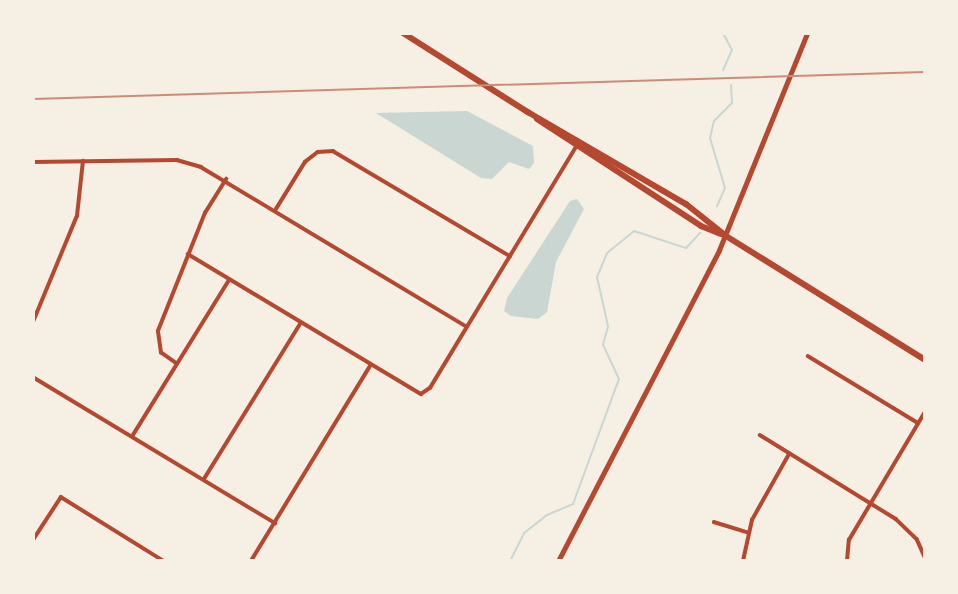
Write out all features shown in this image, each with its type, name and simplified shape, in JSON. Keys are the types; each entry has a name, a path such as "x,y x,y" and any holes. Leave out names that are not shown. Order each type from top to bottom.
{"main road":[{"path":"403,33 526,111 686,204 726,236 925,360"},
{"path":"558,561 726,236 807,33"},
{"path":"526,111 576,147 701,226 726,236"}],"street":[{"path":"188,254 300,324 421,394 430,388 576,147"},
{"path":"276,209 305,162 318,152 333,150 510,256"},
{"path":"33,162 177,160 226,179 467,327"},
{"path":"33,322 77,216 83,161"},
{"path":"177,364 161,353 156,338 205,214 226,179"},
{"path":"133,435 229,280"},
{"path":"204,479 300,324"},
{"path":"808,356 918,423"},
{"path":"251,561 370,366"},
{"path":"33,377 275,523"},
{"path":"846,561 849,540 925,412"},
{"path":"760,435 870,502 907,528 925,557"},
{"path":"743,561 747,532 789,454"},
{"path":"33,540 61,497 164,561"},
{"path":"714,522 747,532"}],"shaded area":[{"path":"467,111 533,146 534,163 529,169 509,162 492,179 481,178 376,113"},
{"path":"577,199 584,209 556,262 547,312 538,319 511,316 504,311 507,298 570,201"}],"waterway":[{"path":"723,33 732,50 723,70"},
{"path":"717,206 725,188 710,138 714,121 732,103 731,85"},
{"path":"510,561 524,533 547,515 573,504 619,379 603,345 608,326 597,277 607,253 634,231 686,248 700,233"}],"railway":[{"path":"33,99 925,72"}]}
